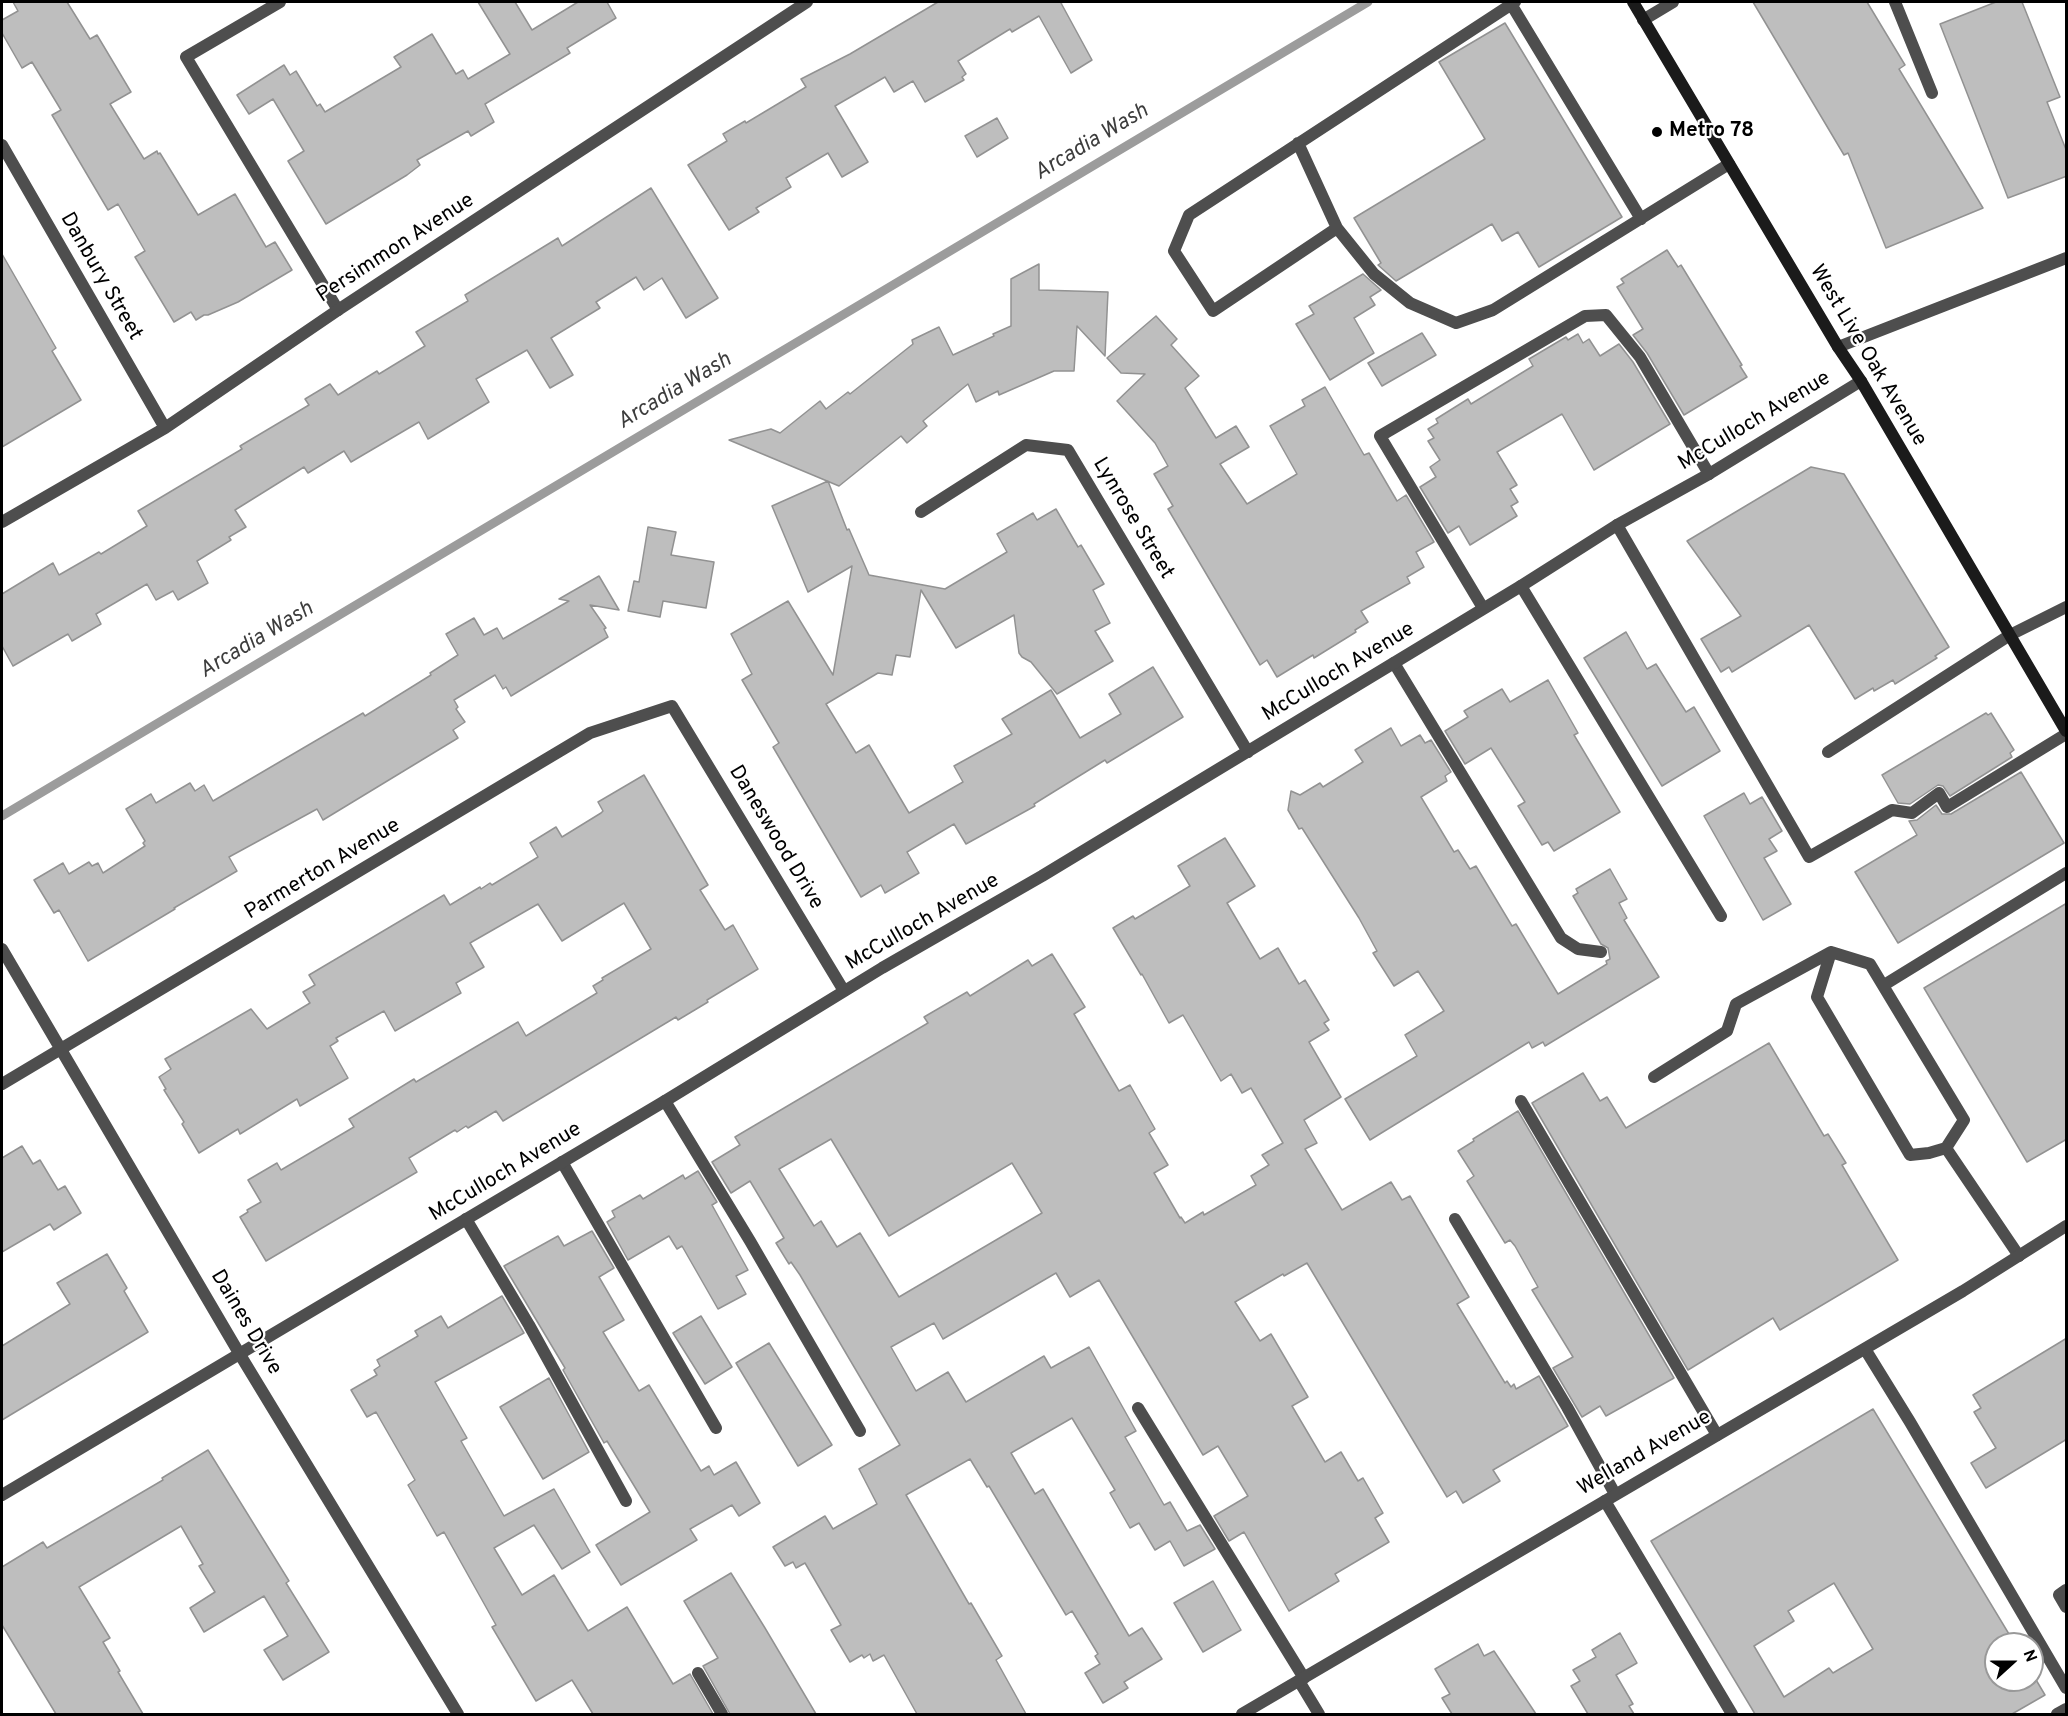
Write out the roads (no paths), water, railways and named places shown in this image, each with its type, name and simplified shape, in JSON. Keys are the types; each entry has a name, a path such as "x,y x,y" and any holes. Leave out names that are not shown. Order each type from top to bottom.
{"street":[{"path":"280,2 186,57 338,310"},
{"name":"Persimmon Avenue","path":"2,522 165,428 338,310 807,2"},
{"name":"West Live Oak Avenue","path":"1633,2 1838,347 1861,381 2067,733"},
{"path":"1643,20 1673,2"},
{"path":"1895,2 1932,93"},
{"path":"1337,228 1213,311 1174,251 1189,215 1513,3 1641,219"},
{"path":"1298,143 1337,228 1374,274 1410,303 1456,323 1493,310 1730,164"},
{"name":"Danbury Street","path":"2,145 165,428"},
{"path":"1838,347 2067,258"},
{"path":"1483,608 1380,436 1585,316 1606,315 1640,357 1709,474"},
{"name":"McCulloch Avenue","path":"2,1495 665,1101 844,991 1052,870 1521,586 1617,525 1709,474 1861,381"},
{"name":"Lynrose Street","path":"921,512 1026,445 1068,450 1248,752"},
{"path":"1617,525 1809,857 1892,810 1912,813 1939,793 1947,807 2067,733"},
{"path":"1521,586 1721,916"},
{"path":"1828,752 2010,635 2067,607"},
{"path":"1394,663 1561,938 1578,949 1601,952"},
{"name":"Daneswood Drive","path":"672,706 844,991"},
{"name":"Parmerton Avenue","path":"2,1084 590,733 672,706"},
{"path":"1884,985 2067,873"},
{"name":"Daines Drive","path":"2,949 239,1353 458,1714"},
{"path":"1654,1077 1727,1031 1736,1004 1831,952 1870,964 1965,1120 1946,1148 1910,1155 1817,997 1831,952"},
{"path":"665,1101 750,1241 860,1431"},
{"path":"1521,1101 1717,1436"},
{"path":"1946,1148 2019,1256"},
{"path":"562,1162 716,1428"},
{"path":"466,1219 529,1325 627,1501"},
{"path":"1455,1220 1568,1407 1610,1498 1732,1714"},
{"name":"Welland Avenue","path":"1242,1714 1865,1349 2067,1226"},
{"path":"1865,1349 1911,1422 2067,1688"},
{"path":"1138,1408 1301,1680 1319,1714"},
{"path":"2067,1590 2059,1595 2067,1607"},
{"path":"698,1673 722,1714"},
{"path":"2057,1714 2067,1709"}],"waterway":[{"name":"Arcadia Wash","path":"2,816 1368,2"}],"place":[{"name":"Metro 78","path":"1657,132"}]}
